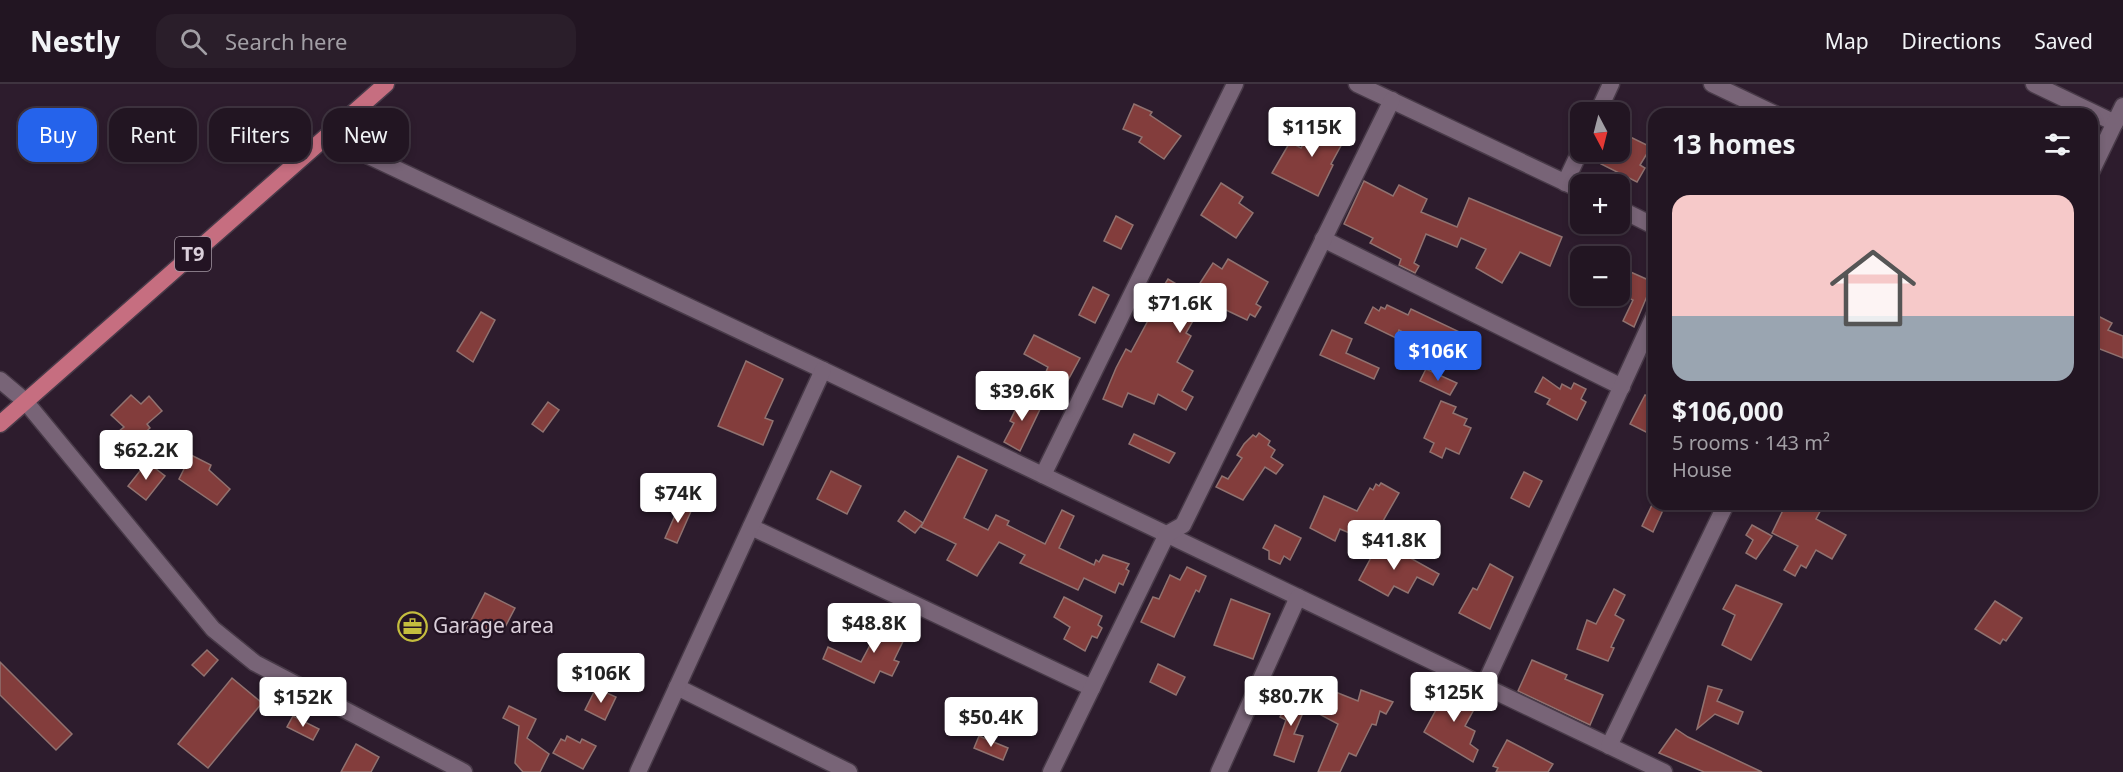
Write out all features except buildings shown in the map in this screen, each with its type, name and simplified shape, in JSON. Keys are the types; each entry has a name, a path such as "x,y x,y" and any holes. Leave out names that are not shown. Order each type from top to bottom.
{"highway":[{"name":"T9","path":"360,108 386,84"},
{"name":"T9","path":"0,424 323,141"}],"street":[{"path":"1043,475 1235,84"},
{"path":"1358,84 1570,185"},
{"path":"1603,102 1611,84"},
{"path":"1712,84 1763,108"},
{"path":"2034,84 2084,108"},
{"path":"1051,772 1167,534 1183,525 1392,100"},
{"path":"2098,158 2123,106"},
{"path":"2098,115 2115,123"},
{"path":"382,162 824,370 1664,772"},
{"path":"1565,183 1575,162"},
{"path":"1630,214 1648,223"},
{"path":"1323,239 1622,387"},
{"path":"1484,686 1648,329"},
{"path":"638,772 824,370"},
{"path":"0,380 26,400 213,628 255,663 464,772"},
{"path":"1609,746 1723,510"},
{"path":"751,527 1092,688"},
{"path":"1219,772 1298,597"},
{"path":"677,687 849,772"}],"place":[{"name":"Garage area","path":"412,626"}]}
